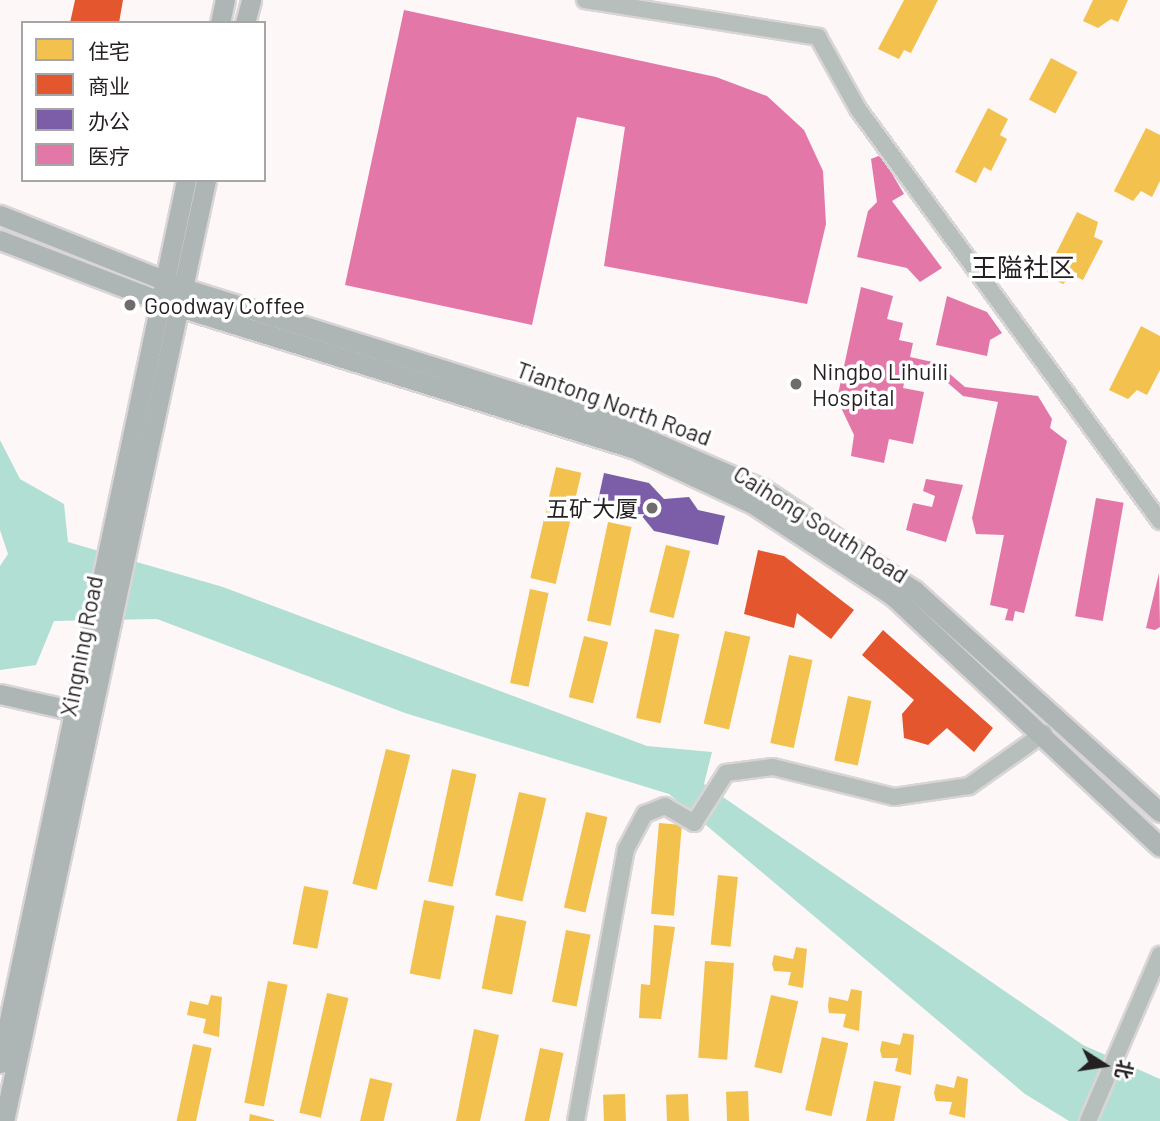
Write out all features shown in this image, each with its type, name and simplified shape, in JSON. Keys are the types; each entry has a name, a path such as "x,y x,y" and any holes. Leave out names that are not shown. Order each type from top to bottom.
{"main road":[{"path":"220,21 225,0"},
{"path":"246,21 251,0"},
{"name":"Xingning Road","path":"0,1063 137,495 171,295 186,182"},
{"name":"Xingning Road","path":"4,1121 84,714 117,491 205,182"},
{"name":"Tiantong North Road","path":"0,215 171,295"},
{"name":"Tiantong North Road","path":"0,240 171,295 599,418 763,489 914,590 1160,812"},
{"name":"Caihong South Road","path":"171,295 666,461 752,504 893,596 1044,733 1160,847"},
{"path":"0,694 84,714"}],"street":[{"path":"585,0 818,37 858,109 1160,521"},
{"path":"576,1121 634,827 665,806 694,823 719,790 726,773 773,767 894,797 969,786 1044,733"},
{"path":"1088,1121 1160,955"}],"shaded area":[{"path":"0,440 20,479 64,504 68,542 223,587 647,746 712,752 704,784 1083,1045 1160,1079 1160,1121 1069,1121 1025,1094 669,794 405,713 157,619 54,621 36,665 0,670 0,566 8,554 0,530"}],"building: 住宅":[{"path":"904,0 938,0 911,53 904,50 899,59 878,49"},
{"path":"1093,0 1128,0 1118,22 1111,19 1098,28 1083,21"},
{"path":"1051,58 1077,72 1055,114 1029,99"},
{"path":"988,108 1008,119 1000,135 1007,139 991,171 984,167 976,183 955,172"},
{"path":"1146,128 1160,135 1160,181 1152,197 1141,191 1133,201 1114,191"},
{"path":"1077,212 1098,222 1094,237 1103,241 1083,280 1072,275 1063,284 1045,275"},
{"path":"1141,326 1160,336 1160,370 1147,395 1137,390 1128,399 1109,390"},
{"path":"556,467 581,473 556,584 530,578"},
{"path":"608,522 631,527 610,626 587,621"},
{"path":"666,545 690,551 674,618 649,612"},
{"path":"530,589 549,593 529,687 510,683"},
{"path":"655,629 679,634 661,723 636,718"},
{"path":"725,631 750,637 729,729 704,724"},
{"path":"584,636 608,642 593,703 569,697"},
{"path":"789,655 812,660 794,748 770,743"},
{"path":"848,696 871,701 858,766 834,761"},
{"path":"386,749 410,755 377,890 352,884"},
{"path":"452,769 476,774 453,887 428,881"},
{"path":"519,792 546,798 522,902 495,895"},
{"path":"586,812 607,817 585,912 564,907"},
{"path":"659,823 682,825 674,916 651,914"},
{"path":"718,875 738,877 731,947 711,945"},
{"path":"304,886 329,891 317,949 293,944"},
{"path":"424,900 454,906 440,980 410,974"},
{"path":"496,915 526,921 512,995 482,989"},
{"path":"654,925 675,927 661,1019 639,1018 641,984 650,985"},
{"path":"566,930 591,935 577,1006 552,1002"},
{"path":"796,947 807,949 803,988 788,985 791,972 774,971 772,964 774,955 793,959"},
{"path":"705,961 734,963 727,1060 698,1058"},
{"path":"268,981 288,985 264,1107 244,1103"},
{"path":"851,989 862,991 859,1031 843,1027 846,1014 829,1013 829,997 848,1001"},
{"path":"327,993 348,998 321,1118 299,1113"},
{"path":"211,995 222,997 219,1037 203,1033 206,1019 187,1015 190,1001 208,1005"},
{"path":"771,995 798,1001 782,1073 754,1067"},
{"path":"474,1029 499,1035 480,1121 456,1121"},
{"path":"903,1033 914,1035 911,1075 895,1071 898,1058 882,1058 880,1050 882,1041 900,1045"},
{"path":"822,1037 848,1043 831,1116 805,1110"},
{"path":"193,1044 212,1048 196,1121 177,1121"},
{"path":"540,1048 563,1053 549,1121 524,1121"},
{"path":"957,1076 968,1079 965,1118 949,1114 952,1102 936,1101 934,1093 936,1084 954,1088"},
{"path":"370,1078 392,1083 384,1121 360,1121"},
{"path":"874,1081 901,1086 894,1121 866,1121"},
{"path":"748,1091 749,1121 727,1121 726,1092"},
{"path":"625,1094 626,1121 604,1121 603,1095"},
{"path":"688,1094 689,1121 667,1121 666,1095"},
{"path":"250,1114 274,1120 274,1121 249,1121"}],"building: 商业":[{"path":"75,0 123,0 119,21 70,21"},
{"path":"758,550 784,556 854,610 831,639 797,613 794,628 744,614"},
{"path":"883,630 993,728 974,752 947,728 928,745 904,738 902,714 914,700 862,655"}],"building: 办公":[{"name":"五矿大厦","path":"604,473 649,483 664,499 689,497 698,510 725,516 718,545 654,531 641,515 597,505"}],"building: 医疗":[{"path":"404,10 716,77 767,96 804,130 823,171 826,224 807,304 604,266 625,127 577,117 532,325 345,285"},
{"path":"881,155 904,194 892,201 942,268 920,282 907,268 857,257 868,211 877,202 871,159"},
{"path":"861,287 893,296 887,319 903,323 899,340 913,343 910,357 937,363 965,387 1038,396 1052,419 1050,428 1067,441 1024,613 1015,611 1013,621 1005,620 1008,609 990,605 1004,535 976,534 972,518 998,402 963,396 934,371 908,366 903,388 924,392 913,444 889,439 884,463 851,456 854,435 837,399"},
{"path":"947,296 987,312 1002,333 990,340 987,356 936,345"},
{"path":"926,479 963,485 946,542 906,530 913,503 932,507 935,496 923,491"},
{"path":"1096,498 1124,503 1103,621 1075,616"},
{"path":"1159,573 1160,627 1155,630 1146,628"}],"place":[{"name":"Goodway Coffee","path":"130,305"},
{"name":"Ningbo Lihuili Hospital","path":"796,384"},
{"name":"五矿大厦","path":"652,508"}],"district":[{"name":"王隘社区","path":"1023,267"}]}
